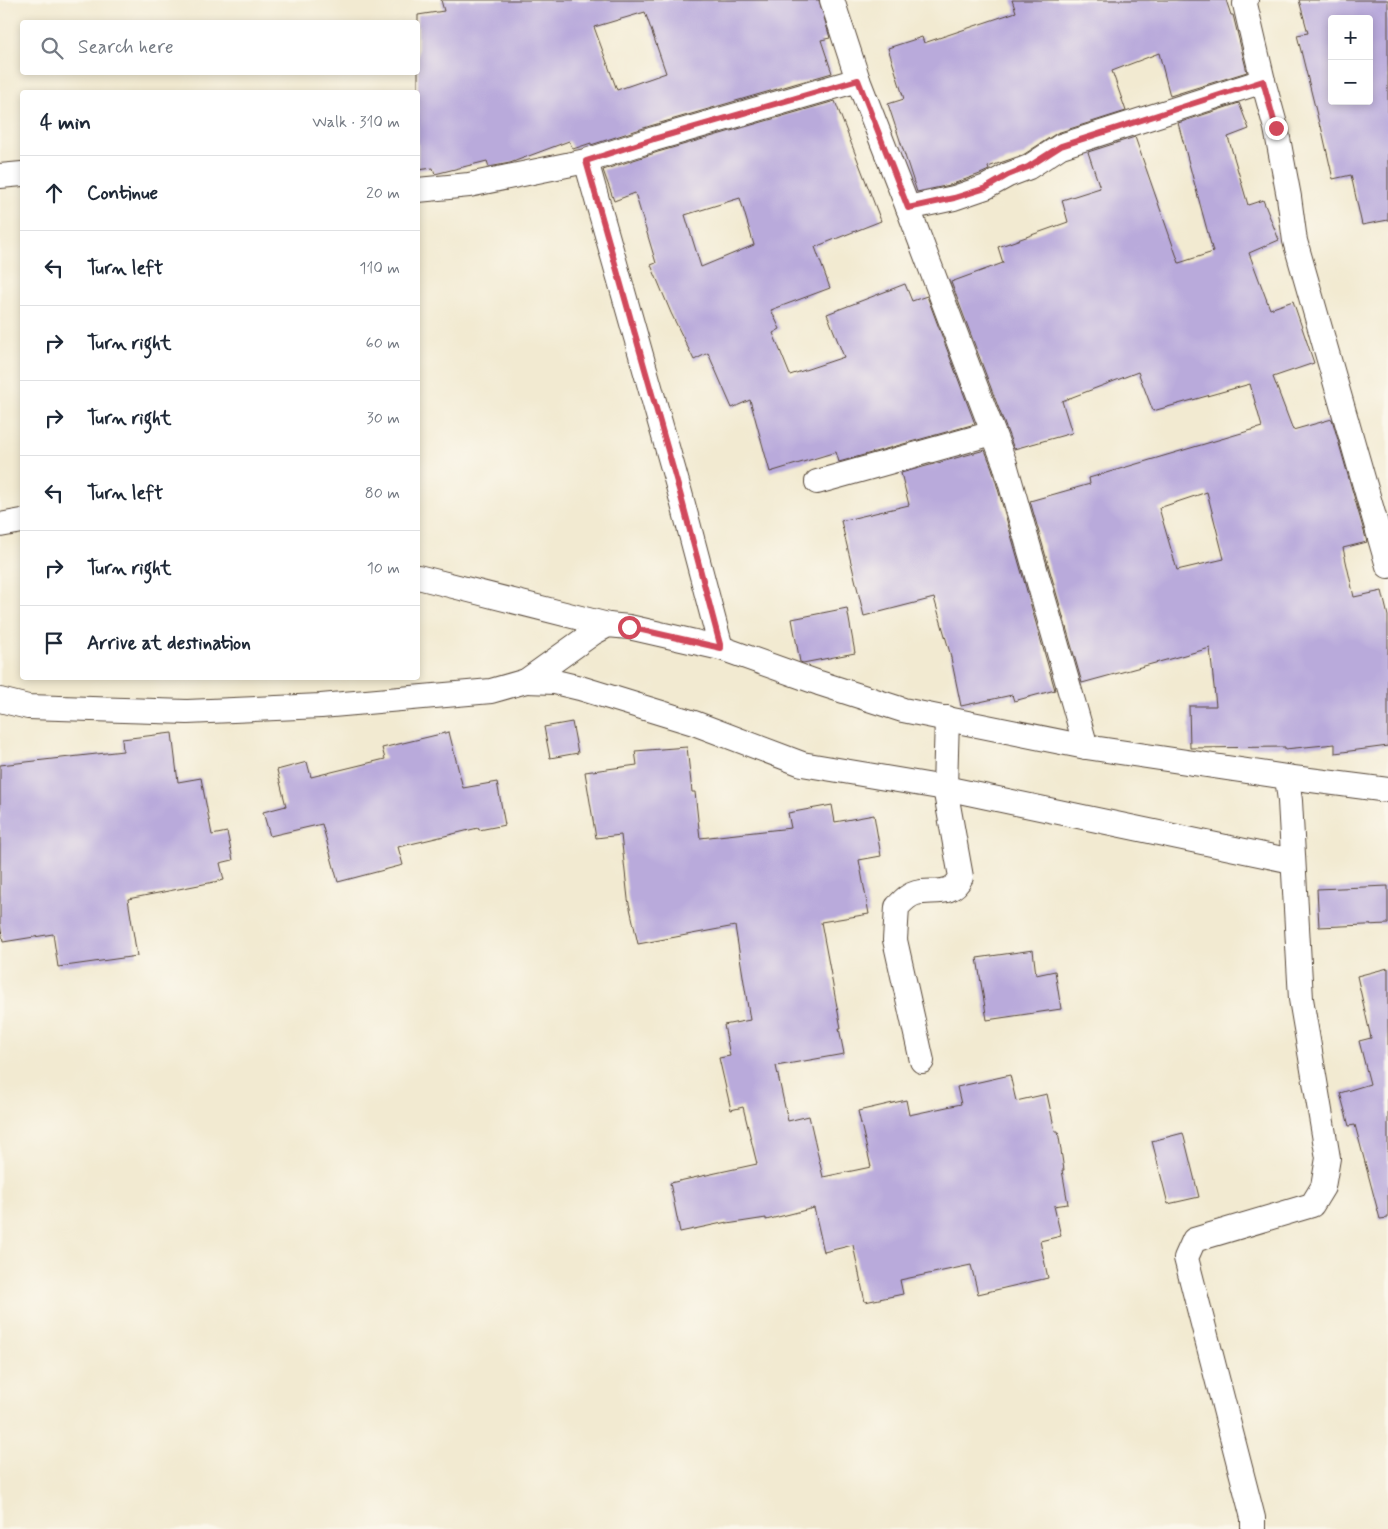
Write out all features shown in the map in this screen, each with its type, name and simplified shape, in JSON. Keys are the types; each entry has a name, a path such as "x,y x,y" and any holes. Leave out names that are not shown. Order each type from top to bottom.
{"street":[{"path":"832,0 858,80 1005,464 1086,747"},
{"path":"1246,0 1245,4 1263,81 1276,128 1295,241 1388,566"},
{"path":"420,190 469,185 586,161 654,139 858,80"},
{"path":"908,208 954,198 986,188 1008,175 1028,167 1061,146 1263,81"},
{"path":"586,161 721,648"},
{"path":"0,176 20,174"},
{"path":"817,482 994,433"},
{"path":"0,525 20,521"},
{"path":"420,578 600,629 629,627 721,648 948,726 1287,777 1388,790"},
{"path":"0,700 28,707 187,712 321,706 491,691 526,681 600,629"},
{"path":"526,681 555,682 589,691 694,723 802,764 945,782 1292,850"},
{"path":"922,1061 894,940 897,906 906,897 916,893 952,889 958,884 961,877 945,782 948,726"},
{"path":"1253,1529 1253,1518 1186,1258 1194,1240 1312,1204 1323,1187 1328,1158 1301,999 1287,777"}],"building":[{"path":"441,0 819,0 830,38 821,40 832,73 591,145 591,143 573,149 569,141 510,163 489,167 487,161 435,174 433,168 420,170 420,90 418,90 418,75 420,75 420,20 418,20 418,15 444,11","holes":["645,12 666,73 617,90 594,27"]},
{"path":"1012,0 1226,0 1231,15 1233,15 1247,72 1170,96 1159,53 1112,71 1126,111 1057,133 1023,155 988,167 989,170 980,174 950,185 917,192 888,104 904,99 888,48 922,37 924,43 1016,12"},
{"path":"1299,0 1388,0 1388,220 1362,225 1351,175 1333,179 1297,35 1308,33"},
{"path":"835,101 881,221 815,247 830,288 771,310 780,329 773,333 790,375 844,357 827,314 905,284 912,301 927,296 975,424 839,462 836,452 770,472 750,400 732,408 708,353 694,360 671,313 651,265 656,263 635,193 614,201 603,170 658,152","holes":["740,198 754,245 701,267 685,215"]},
{"path":"1239,103 1249,129 1228,137 1248,205 1263,200 1279,240 1249,253 1270,309 1293,301 1314,363 1273,377 1293,430 1332,419 1367,542 1343,548 1354,597 1382,591 1388,616 1388,746 1335,753 1335,744 1285,749 1285,747 1190,748 1189,706 1216,706 1210,648 1082,683 1030,501 1090,484 1089,478 1262,427 1250,384 1153,411 1138,372 1062,401 1072,433 1014,449 951,282 1003,263 998,247 1068,222 1062,200 1100,188 1088,152 1135,137 1179,263 1213,252 1178,123","holes":["1207,492 1224,559 1177,570 1159,508"]},
{"path":"985,450 992,468 1055,690 1014,701 1012,695 961,706 950,653 934,598 864,616 841,521 909,505 901,473"},
{"path":"847,608 855,653 800,662 792,619"},
{"path":"572,722 578,753 550,758 544,727"},
{"path":"449,732 463,788 497,782 505,825 479,830 478,828 398,847 403,865 338,882 322,824 270,836 263,812 286,806 277,770 307,762 311,777 385,759 382,748"},
{"path":"172,733 178,782 201,778 212,835 227,832 233,860 220,863 224,880 128,899 137,956 58,967 53,934 3,942 0,923 0,765 123,751 122,739"},
{"path":"687,747 692,792 695,792 700,838 791,828 788,813 832,805 835,822 874,815 881,856 859,860 869,914 821,922 841,1028 839,1028 844,1054 776,1066 788,1121 809,1116 823,1177 871,1167 858,1111 906,1100 909,1115 961,1104 957,1087 1010,1075 1016,1101 1047,1094 1055,1131 1058,1131 1068,1204 1054,1206 1061,1236 1040,1241 1048,1278 978,1294 971,1265 900,1280 903,1294 865,1302 853,1245 824,1252 814,1208 766,1220 766,1218 727,1224 727,1222 680,1232 670,1183 757,1164 743,1107 731,1110 719,1058 730,1056 724,1025 750,1020 735,926 638,944 628,899 621,835 596,838 585,772 637,765 635,751"},
{"path":"1388,886 1388,924 1319,927 1317,889"},
{"path":"1033,950 1036,975 1055,971 1061,1009 987,1020 977,958"},
{"path":"1388,968 1388,1218 1380,1219 1355,1125 1349,1126 1340,1093 1370,1084 1359,1041 1371,1038 1357,976"},
{"path":"1183,1133 1199,1197 1168,1204 1152,1141"}],"route":[{"path":"629,627 721,648 680,493 586,161 654,139 858,80 908,208 954,198 986,188 1008,175 1028,167 1061,146 1263,81 1276,128"}]}
